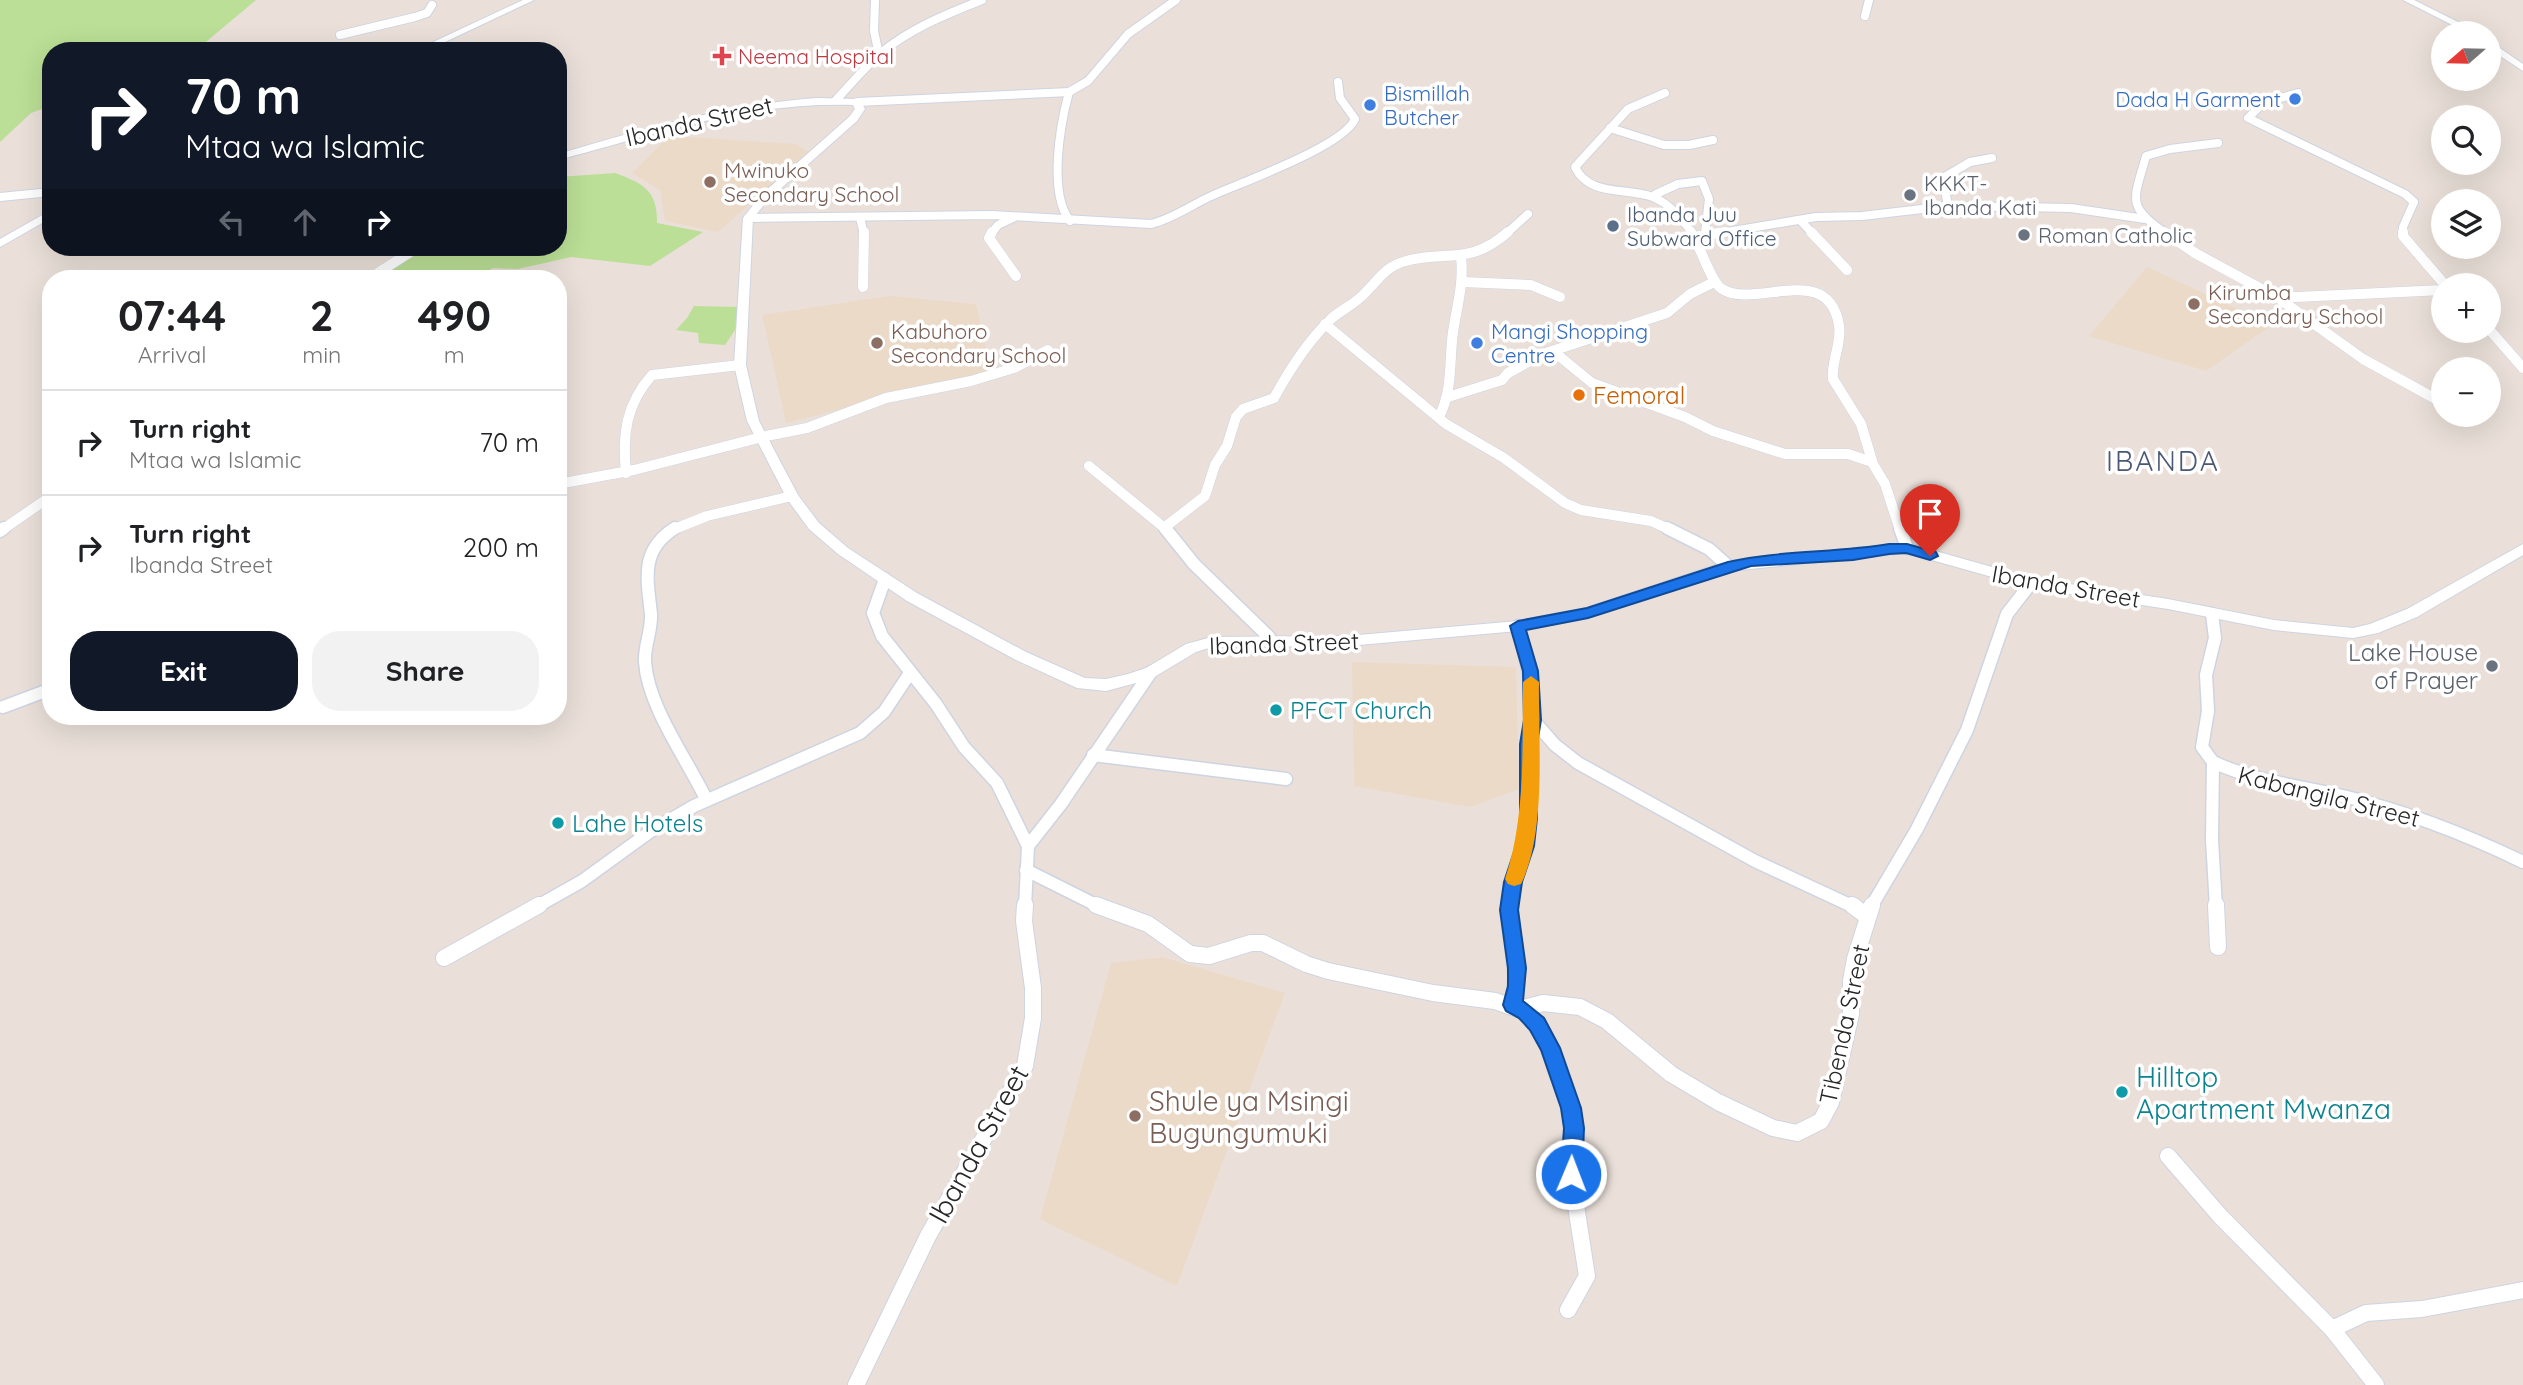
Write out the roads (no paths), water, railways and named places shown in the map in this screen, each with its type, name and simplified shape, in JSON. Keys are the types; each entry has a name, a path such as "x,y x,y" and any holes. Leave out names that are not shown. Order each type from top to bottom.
{"street":[{"path":"438,42 530,0"},
{"path":"875,0 874,31 878,55"},
{"path":"836,100 878,55 928,24 982,0"},
{"path":"748,218 765,197 853,119 860,109 857,102 1069,92 1088,81 1128,34 1176,0"},
{"path":"1865,16 1869,0"},
{"path":"2407,0 2450,21"},
{"path":"340,35 415,18 427,13 432,5"},
{"path":"2501,52 2523,68"},
{"path":"748,218 962,215 1141,225 1163,223 1190,207 1331,143 1354,123 1340,98 1338,82"},
{"path":"1069,92 1063,114 1060,204 1070,221"},
{"path":"1665,93 1628,109 1574,167 1579,177 1600,187 1658,199 1680,218 1695,237 1714,282 1724,291 1738,294 1797,287 1832,305 1838,314 1840,327 1832,371 1834,383 1857,414 1872,462 1885,485 1896,525 1907,548"},
{"path":"2298,93 2269,100 2256,107 2248,118 2405,194 2414,202 2403,227 2403,236 2433,273"},
{"name":"Ibanda Street","path":"567,154 716,112 769,103 836,100 857,102"},
{"path":"1610,128 1622,129 1648,142 1670,146 1713,140"},
{"path":"2218,143 2170,149 2146,156 2135,196 2137,209 2145,219 2195,253 2278,298 2363,359 2431,396"},
{"path":"1948,206 1943,178 1970,162 1992,158"},
{"path":"1658,199 1656,194 1662,190 1690,181 1702,181 1709,198 1705,233"},
{"path":"0,197 42,193"},
{"path":"1016,276 989,238 993,230 999,224 1017,217 1060,204"},
{"path":"1695,237 1705,233 1800,220 1948,206 2071,208 2145,219"},
{"path":"1165,527 1205,496 1215,465 1230,439 1236,417 1243,409 1274,398 1296,360 1325,324 1358,301 1388,267 1408,260 1461,257 1491,245 1528,214"},
{"path":"0,244 42,218"},
{"name":"Ibanda Street","path":"748,218 740,365 747,402 761,437 792,496 814,526 843,551 912,597 1021,656 1083,684 1106,685 1152,671 1172,657 1212,642 1347,642 1518,626 1588,613 1728,566 1775,558 1853,555 1907,548 2031,583 2168,604 2309,630 2353,633 2373,629 2422,608 2523,549"},
{"path":"860,218 864,233 863,287"},
{"path":"1800,220 1847,270"},
{"path":"382,270 404,256"},
{"path":"1439,417 1448,397 1453,334 1463,282 1461,257"},
{"path":"1463,282 1531,285 1560,297"},
{"path":"1448,397 1502,380 1514,369 1553,351 1645,323 1674,309 1690,294 1714,282"},
{"path":"2278,298 2431,288"},
{"path":"1325,324 1439,417 1503,458 1565,503 1581,510 1651,522 1709,549 1728,566"},
{"path":"2501,343 2523,368"},
{"path":"567,483 626,473 761,437 807,428 854,408 890,397 951,385 1013,368 1048,351"},
{"path":"1553,351 1592,383 1685,417 1713,431 1785,454 1848,454 1872,462"},
{"path":"626,473 623,451 625,416 652,375 740,365"},
{"path":"1089,466 1165,527 1194,564 1269,637 1270,642"},
{"path":"706,799 660,706 646,667 646,652 652,631 647,583 649,560 660,538 677,528 792,496"},
{"path":"0,531 42,502"},
{"path":"885,579 873,609 873,618 882,636 936,704 964,747 998,783 1028,846 1066,800 1121,711 1152,671"},
{"name":"Tibenda Street","path":"1517,1007 1562,1003 1580,1007 1607,1021 1671,1074 1718,1102 1773,1128 1797,1133 1821,1121 1831,1102 1851,1014 1854,959 1871,907 1917,829 1967,730 2007,614 2031,583"},
{"path":"2212,614 2215,638 2206,675 2208,711 2202,747 2213,762 2212,840 2218,947"},
{"path":"1517,1007 1517,968 1509,910 1527,827 1532,720 1530,671 1518,626"},
{"path":"443,958 582,881 664,822 706,799 860,733 884,712 910,673"},
{"path":"3,707 42,692"},
{"path":"1532,720 1578,763 1755,861 1847,901 1868,917"},
{"path":"1093,755 1286,779"},
{"name":"Kabangila Street","path":"2213,762 2244,775 2347,797 2430,822 2523,862"},
{"name":"Ibanda Street","path":"856,1385 928,1236 1025,1066 1033,1018 1033,988 1024,921 1028,846"},
{"path":"1026,870 1085,901 1148,925 1190,954 1209,956 1251,943 1263,943 1306,964 1328,971 1517,1007 1537,1024 1550,1048 1571,1108 1574,1128 1571,1174 1587,1276 1568,1310"},
{"path":"2168,1156 2220,1216 2332,1329 2376,1385"},
{"path":"2332,1329 2366,1313 2422,1309 2523,1290"}],"place":[{"name":"Neema Hospital","path":"722,56"},
{"name":"Dada H Garment","path":"2295,99"},
{"name":"Bismillah Butcher","path":"1370,105"},
{"name":"Mwinuko Secondary School","path":"710,182"},
{"name":"KKKT- Ibanda Kati","path":"1910,195"},
{"name":"Ibanda Juu Subward Office","path":"1613,226"},
{"name":"Roman Catholic","path":"2024,235"},
{"name":"Kirumba Secondary School","path":"2194,304"},
{"name":"Kabuhoro Secondary School","path":"877,343"},
{"name":"Mangi Shopping Centre","path":"1477,343"},
{"name":"Femoral","path":"1579,395"},
{"name":"Lake House of Prayer","path":"2492,666"},
{"name":"PFCT Church","path":"1276,710"},
{"name":"Lahe Hotels","path":"558,823"},
{"name":"Hilltop Apartment Mwanza","path":"2122,1092"},
{"name":"Shule ya Msingi Bugungumuki","path":"1135,1116"}],"district":[{"name":"IBANDA","path":"2163,460"}]}
